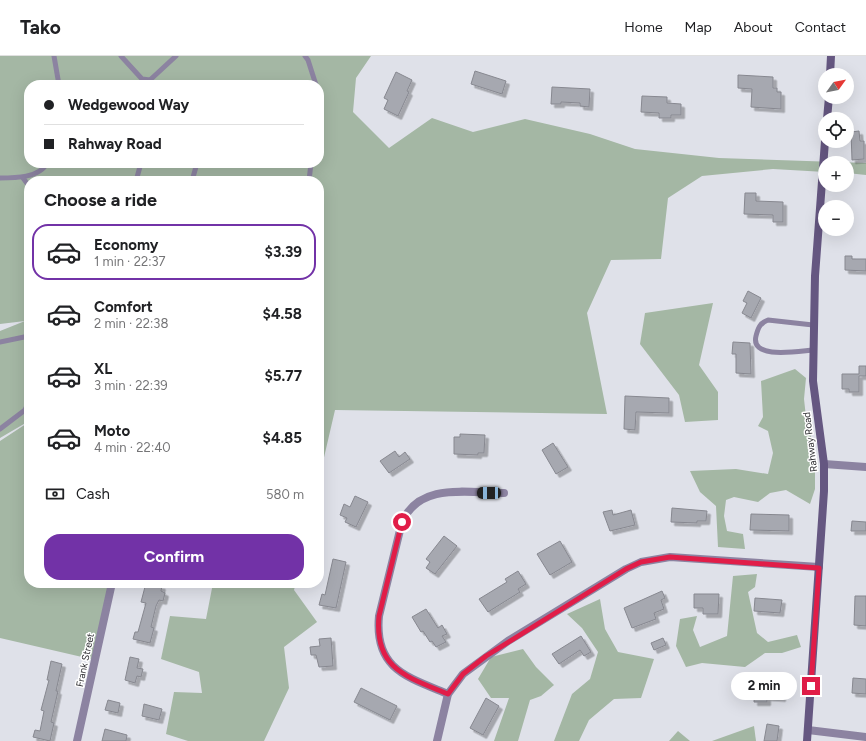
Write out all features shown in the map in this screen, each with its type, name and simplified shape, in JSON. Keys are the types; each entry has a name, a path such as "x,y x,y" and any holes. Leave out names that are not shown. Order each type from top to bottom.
{"street":[{"path":"830,68 831,56"},
{"name":"Rahway Road","path":"807,741 819,568 824,464 812,381 815,276 824,148"},
{"path":"824,464 866,467"},
{"path":"448,694 399,672 384,652 379,641 379,616 402,522 405,514 414,504 426,496 434,494 504,493"},
{"path":"437,741 448,694 463,674 486,656 626,569 641,562 670,557 819,568"},
{"name":"Frank Street","path":"77,741 111,588"},
{"path":"808,730 866,737"}],"lane":[{"path":"54,56 58,80"},
{"path":"121,56 144,80"},
{"path":"153,80 176,56"},
{"path":"305,56 308,60 314,80"},
{"path":"27,176 43,168"},
{"path":"0,178 23,178"},
{"path":"813,325 768,320 758,328 755,340 757,347 764,352 813,350"},
{"path":"0,342 24,337"},
{"path":"0,429 24,411"}],"green space":[{"path":"0,56 371,56 356,78 353,112 389,148 432,118 473,132 525,119 590,134 635,149 719,158 818,161 818,172 773,169 702,176 668,198 661,259 611,260 587,313 607,414 335,410 324,457 324,176 24,176 24,321 0,324"},
{"path":"854,163 866,163 866,175 854,174"},
{"path":"713,303 699,365 718,392 718,420 685,422 679,395 640,344 645,313"},
{"path":"24,321 24,424 0,438 0,331"},
{"path":"795,369 806,378 804,399 807,426 815,447 815,489 810,504 786,490 770,493 758,502 734,497 726,500 724,516 727,531 743,534 745,549 718,547 716,506 700,492 690,471 736,469 768,474 773,453 768,431 758,426 763,417 761,381"},
{"path":"24,425 24,588 113,588 95,660 0,638 0,441"},
{"path":"757,574 755,587 748,592 757,633 768,642 797,635 801,647 782,653 765,653 745,667 702,663 686,667 676,646 680,619 697,616 693,630 700,647 727,636 733,576"},
{"path":"212,588 295,588 294,590 317,622 284,647 289,688 264,741 188,741 166,734 174,692 202,693 199,672 161,659 170,616 206,619"},
{"path":"600,599 605,629 618,652 654,659 641,698 614,699 589,720 579,741 554,741 572,694 590,679 598,652 582,628 567,614"},
{"path":"523,649 536,667 554,685 541,696 530,700 518,741 494,741 509,698 491,698 478,679 491,657"},
{"path":"754,726 756,741 712,741"},
{"path":"678,731 690,741 669,741"}],"building":[{"path":"475,71 506,81 502,94 471,84"},
{"path":"396,72 412,80 407,91 409,92 398,116 384,109 388,100 384,98"},
{"path":"738,75 773,77 773,88 777,88 777,92 781,92 781,109 751,107 752,89 738,88"},
{"path":"552,87 590,89 589,107 580,106 580,103 561,102 561,104 551,104"},
{"path":"642,96 667,97 667,103 681,104 681,115 671,115 671,118 659,118 659,113 641,112"},
{"path":"859,131 860,141 864,141 864,159 854,160 854,156 852,156 852,148 854,148 854,132"},
{"path":"745,193 756,193 756,201 783,202 783,222 773,222 773,215 744,214"},
{"path":"845,256 852,256 852,259 866,259 866,271 845,270"},
{"path":"748,291 761,298 751,318 742,313 747,303 743,301"},
{"path":"733,342 750,343 751,374 736,373 736,354 732,354"},
{"path":"859,366 866,366 866,376 859,376 859,392 849,392 849,389 842,389 842,374 859,374"},
{"path":"625,396 669,398 669,413 636,412 635,430 624,429"},
{"path":"460,434 485,435 484,453 478,453 478,455 454,454 454,437 460,437"},
{"path":"553,443 568,467 556,474 542,450"},
{"path":"395,451 399,457 405,452 410,459 389,473 380,461"},
{"path":"355,496 368,502 356,527 345,522 347,518 340,515 344,504 350,507"},
{"path":"672,508 707,511 706,521 697,521 697,523 671,522"},
{"path":"612,510 613,515 631,510 635,525 610,531 603,512"},
{"path":"751,514 789,515 789,531 750,530"},
{"path":"852,521 866,522 866,531 851,531"},
{"path":"444,536 457,546 435,574 426,568 430,562 426,559"},
{"path":"560,541 572,562 550,575 537,554"},
{"path":"333,559 346,562 336,608 319,605 322,594 325,595"},
{"path":"518,571 526,584 518,589 520,592 488,612 479,599 507,582 505,579"},
{"path":"145,588 162,588 161,591 165,593 163,601 159,600 156,606 151,627 154,628 150,643 133,639 135,632 138,632 146,603 141,602"},
{"path":"662,591 665,598 661,600 664,609 654,613 656,619 632,628 624,608"},
{"path":"694,594 719,594 718,614 703,614 703,608 694,608"},
{"path":"855,596 866,596 866,626 854,625"},
{"path":"755,598 782,600 780,613 754,611"},
{"path":"426,609 438,628 442,625 447,634 442,636 446,642 436,647 432,641 430,642 423,631 421,632 412,617"},
{"path":"581,636 591,652 584,656 580,650 559,664 552,654"},
{"path":"331,638 333,666 319,667 316,655 311,655 310,647 320,646 319,639"},
{"path":"663,638 666,645 654,650 651,643"},
{"path":"130,657 139,659 137,668 143,669 141,677 137,676 135,683 125,680"},
{"path":"51,661 62,664 51,722 54,723 50,741 33,737 35,730 40,731 44,711 41,710 49,680 47,680"},
{"path":"853,678 866,679 866,694 852,693"},
{"path":"755,683 782,684 782,698 767,697 767,702 754,702"},
{"path":"361,688 397,706 390,720 354,702"},
{"path":"486,698 499,706 483,735 470,728"},
{"path":"108,700 120,703 118,713 105,710"},
{"path":"144,704 162,709 159,720 142,716"},
{"path":"767,724 779,726 777,741 764,741"},
{"path":"105,729 127,735 126,741 102,741"}],"route":[{"path":"402,522 379,616 379,641 391,663 399,672 448,694 463,674 508,640 626,569 641,562 670,557 819,568 811,686"}]}
